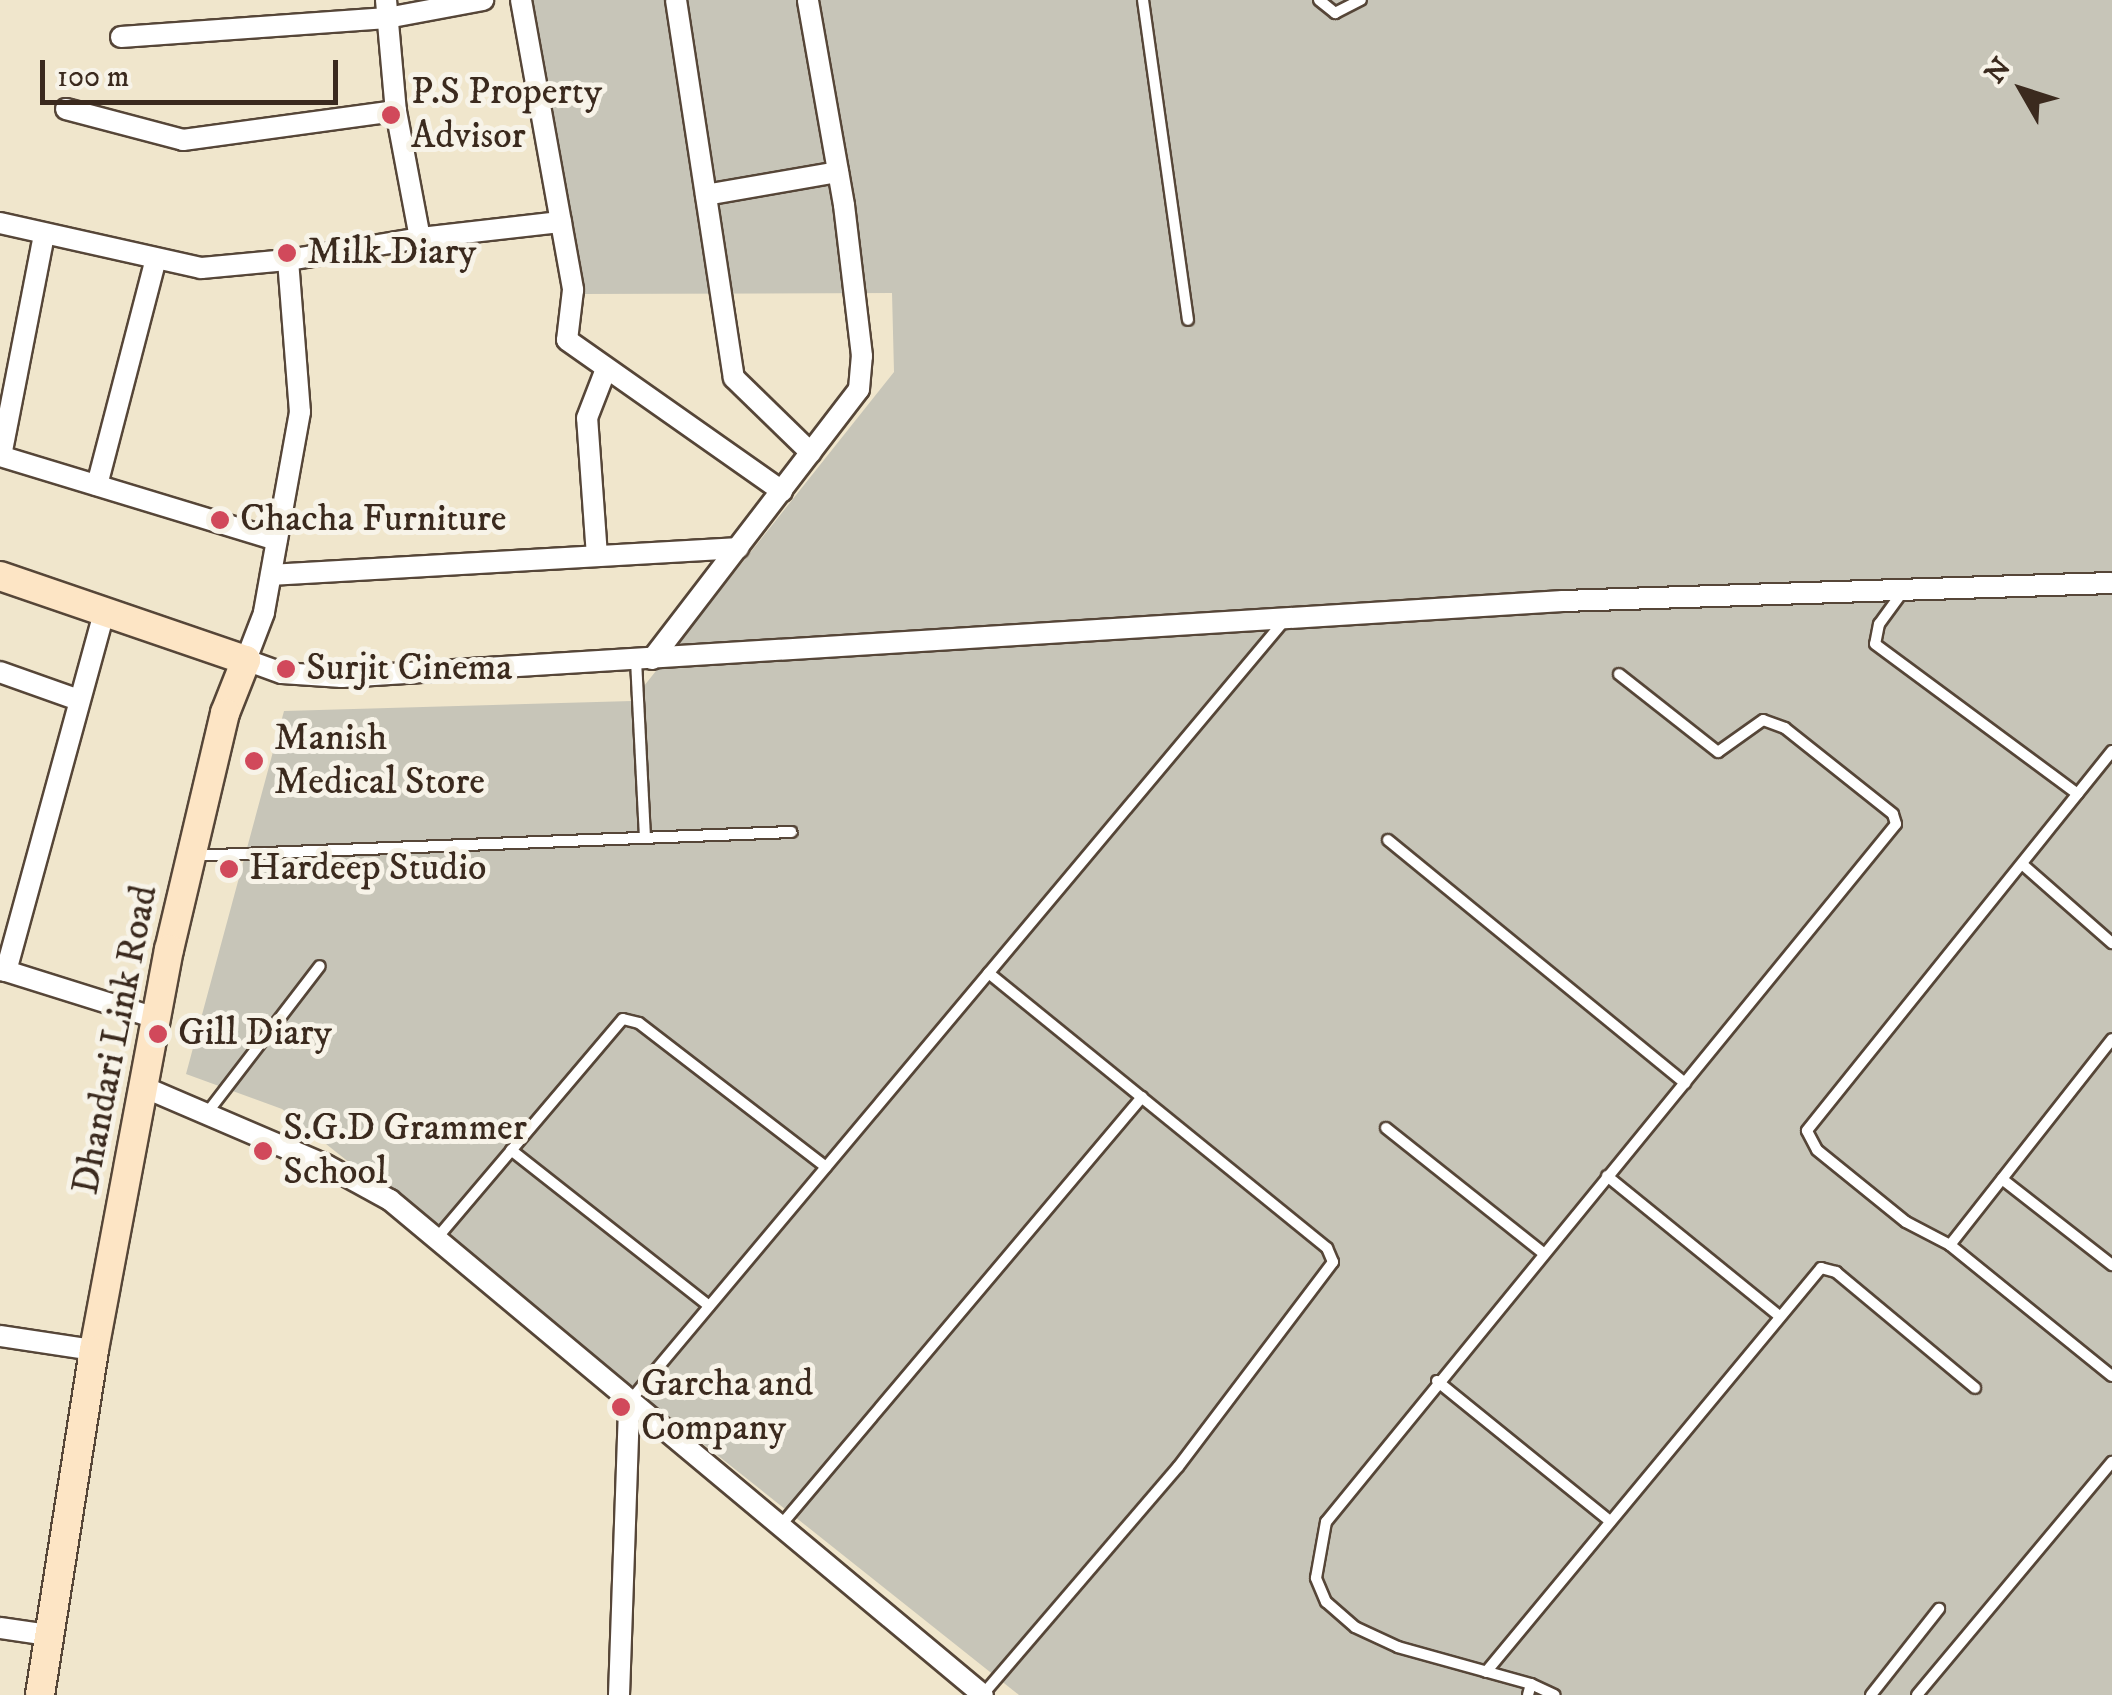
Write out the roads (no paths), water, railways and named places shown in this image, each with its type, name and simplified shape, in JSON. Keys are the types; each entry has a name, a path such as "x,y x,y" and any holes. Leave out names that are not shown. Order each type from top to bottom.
{"street":[{"path":"122,37 483,0"},
{"path":"521,0 574,302 565,336 606,369 782,491"},
{"path":"676,0 734,378 811,453"},
{"path":"644,659 738,548 859,389 862,372 838,172 808,0"},
{"path":"387,9 396,111 420,238"},
{"path":"66,109 182,140 396,111"},
{"path":"706,195 838,172"},
{"path":"0,223 154,262 201,268 288,260 420,238 561,222"},
{"path":"44,234 0,456 276,540"},
{"path":"246,660 271,575 300,412 288,260"},
{"path":"96,485 154,262"},
{"path":"597,556 587,418 606,369"},
{"path":"271,575 738,548"},
{"path":"0,576 310,678 1283,622 1563,600 1902,594 2112,583"},
{"path":"105,609 76,699 3,971 156,1018"},
{"name":"Dhandari Link Road","path":"40,1695 94,1350 146,1088 156,1018 225,713 246,660"},
{"path":"0,672 76,699"},
{"path":"146,1088 365,1184 437,1238 628,1402 984,1694"},
{"path":"0,1336 94,1350"},
{"path":"619,1695 628,1402"},
{"path":"0,1628 48,1635"}],"lane":[{"path":"1142,0 1188,320"},
{"path":"1319,0 1328,13 1361,0"},
{"path":"1902,594 1879,624 1875,644 2078,794"},
{"path":"628,1402 1283,622"},
{"path":"644,659 645,836"},
{"path":"1554,1695 1530,1690 1355,1627 1326,1602 1316,1578 1326,1522 1896,824 1882,805 1774,722 1763,720 1718,752 1619,674"},
{"path":"2112,751 1807,1131 1816,1150 1906,1222 1950,1245 2112,1376"},
{"path":"190,856 792,832"},
{"path":"1388,840 1685,1083"},
{"path":"2022,864 2112,943"},
{"path":"207,1114 320,966"},
{"path":"984,1694 1178,1466 1333,1262 1327,1248 990,973"},
{"path":"437,1238 618,1022 631,1019 826,1167"},
{"path":"1950,1245 2112,1039"},
{"path":"780,1526 1142,1097"},
{"path":"1386,1128 1543,1253"},
{"path":"511,1150 709,1306"},
{"path":"1608,1176 1779,1316"},
{"path":"2002,1179 2112,1264"},
{"path":"1486,1672 1815,1272 1827,1267 1975,1388"},
{"path":"1438,1381 1610,1522"},
{"path":"1917,1695 2112,1462"},
{"path":"1871,1695 1939,1609"}],"place":[{"name":"P.S Property Advisor","path":"391,115"},
{"name":"Milk Diary","path":"287,253"},
{"name":"Chacha Furniture","path":"220,520"},
{"name":"Surjit Cinema","path":"286,669"},
{"name":"Manish Medical Store","path":"254,761"},
{"name":"Hardeep Studio","path":"229,869"},
{"name":"Gill Diary","path":"158,1034"},
{"name":"S.G.D Grammer School","path":"263,1151"},
{"name":"Garcha and Company","path":"621,1407"}]}
